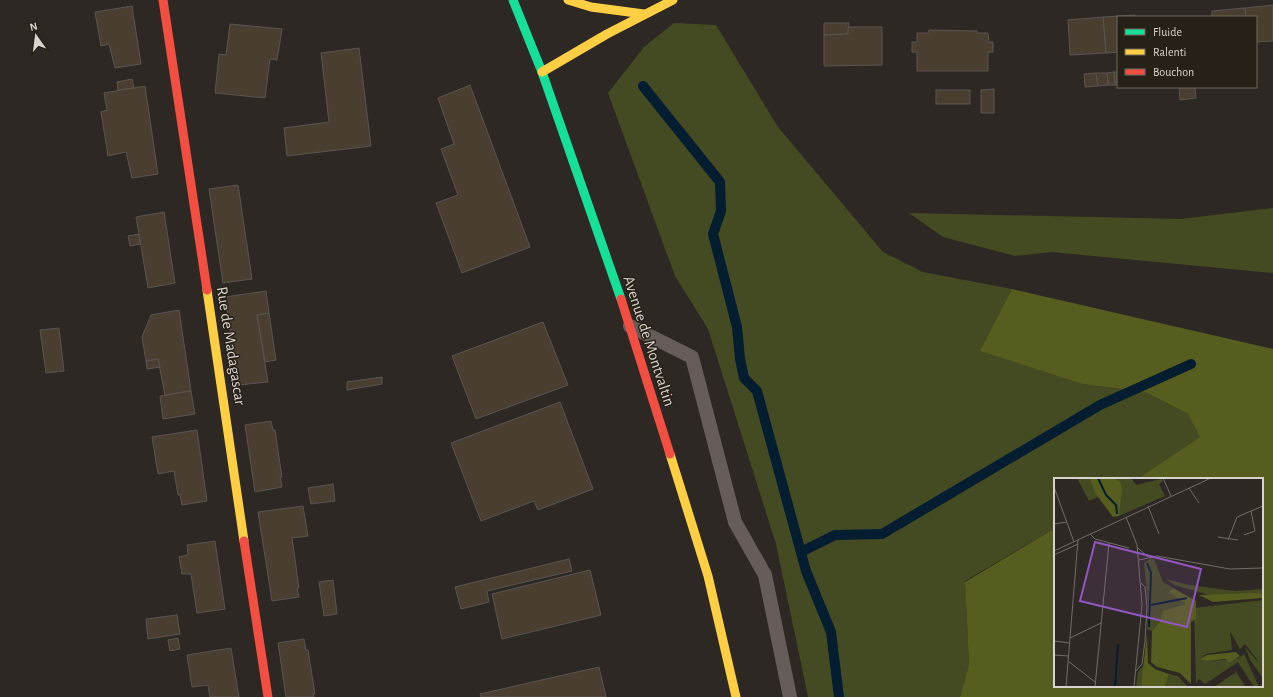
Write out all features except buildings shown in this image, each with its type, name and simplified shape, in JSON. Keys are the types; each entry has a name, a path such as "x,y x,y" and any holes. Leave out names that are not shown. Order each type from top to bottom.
{"street":[{"name":"Rue de Madagascar","path":"163,0 268,697"},
{"name":"Avenue de Montvaltin","path":"513,0 542,72 630,326 708,576 736,697"},
{"path":"568,0 591,7 644,14"},
{"path":"542,72 585,46 673,0"}],"lane":[{"path":"630,326 692,358 735,522 765,575 790,697"}],"green space":[{"path":"674,23 716,25 778,127 883,252 923,272 1012,289 981,351 1082,384 1145,392 1188,414 1201,437 1139,478 1054,478 1054,529 965,581 969,664 960,697 808,697 776,544 708,329 675,276 608,93 644,47"},
{"path":"1273,208 1273,273 1051,252 1015,256 943,237 909,213 1181,219"},
{"path":"1012,289 1273,349 1273,697 960,697 969,664 965,582 1054,529 1054,687 1263,687 1263,478 1138,478 1200,437 1188,414 1145,392 1082,384 980,351"}],"waterway":[{"path":"643,86 720,182 721,211 713,234 737,327 740,359 744,378 757,391 806,571 831,632 839,697"},
{"path":"801,552 835,535 882,534 1100,405 1191,364"}],"traffic: fast":[{"path":"513,0 542,72 621,299"}],"traffic: slow":[{"path":"568,0 591,7 644,14"},
{"path":"542,72 607,34 673,0"},
{"path":"207,290 244,541"},
{"path":"670,454 708,576 736,697"}],"traffic: jam":[{"path":"163,0 207,290"},
{"path":"621,299 670,454"},
{"path":"244,541 268,697"}]}
